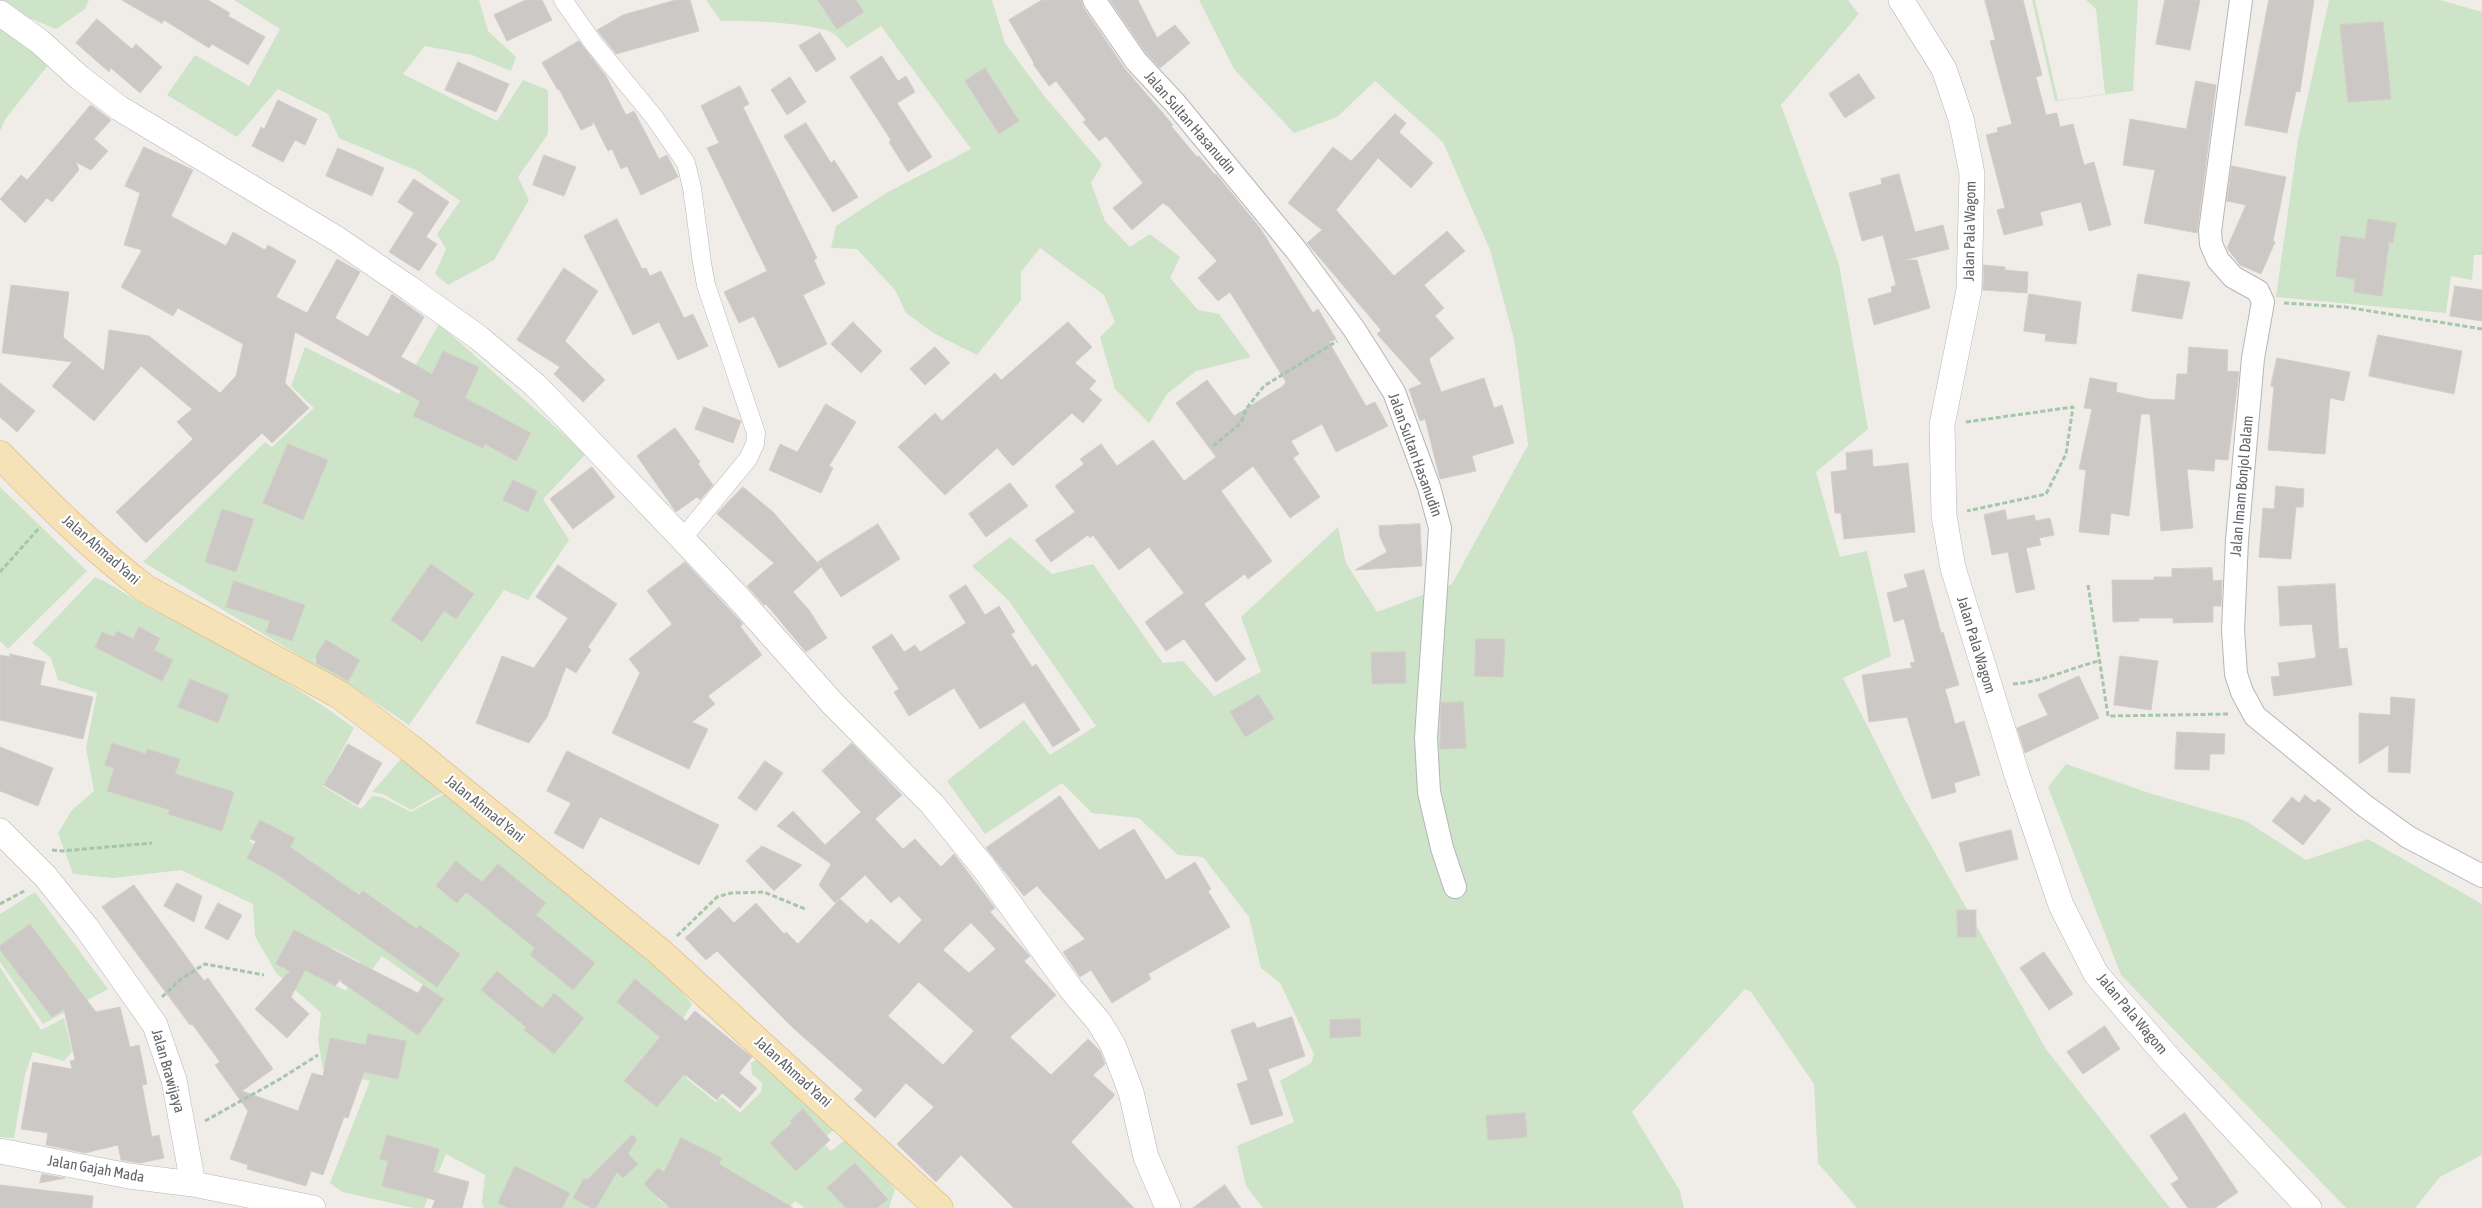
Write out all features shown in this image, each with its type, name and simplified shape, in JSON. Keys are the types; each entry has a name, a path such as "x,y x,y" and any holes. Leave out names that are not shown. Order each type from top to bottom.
{"main road":[{"name":"Jalan Pala Wagom","path":"1901,0 1944,69 1961,119 1972,174 1969,290 1942,425 1944,516 1953,568 2017,775 2061,905 2096,974 2171,1061 2309,1208"},
{"path":"0,13 39,41 80,78 120,108 337,239 479,338 535,385 735,594 833,704 932,804 984,868 1071,989 1099,1022 1113,1045 1134,1102 1146,1157 1168,1208"},
{"name":"Jalan Ahmad Yani","path":"0,454 56,511 117,567 146,589 340,695 418,754 660,952 939,1208"},
{"name":"Jalan Brawijaya","path":"7,838 45,876 86,927 155,1025 165,1049 184,1130 193,1184"},
{"name":"Jalan Gajah Mada","path":"0,1151 129,1176 193,1184"},
{"path":"193,1184 313,1208"}],"street":[{"path":"563,0 594,44 648,110 686,163 692,188 706,285 756,433 755,444 748,459 682,539"},
{"name":"Jalan Sultan Hasanudin","path":"1094,0 1136,61 1175,103 1296,250 1354,330 1394,392 1429,487 1440,528 1426,738 1429,792 1442,848 1455,887"},
{"path":"2241,0 2210,232 2211,244 2218,260 2233,277 2258,291 2263,302"},
{"name":"Jalan Imam Bonjol Dalam","path":"2263,302 2253,358 2237,540 2233,630 2236,674 2242,692 2255,716 2365,806 2408,837 2482,876"}],"path":[{"path":"2263,302 2345,307 2482,329"},
{"path":"1213,446 1240,423 1246,409 1264,386 1354,330"},
{"path":"1942,425 2073,407 2066,454 2046,494 1944,516"},
{"path":"0,572 56,511"},
{"path":"2088,585 2108,716 2238,714 2255,716"},
{"path":"1990,689 2011,684 2033,683 2070,668 2099,661"},
{"path":"7,838 62,852 152,843"},
{"path":"0,904 24,891 45,876"},
{"path":"660,952 717,897 731,893 764,892 805,909"},
{"path":"147,1012 181,979 205,964 264,974"},
{"path":"184,1130 214,1117 318,1055"}],"green space":[{"path":"0,0 89,0 85,9 56,29 12,11"},
{"path":"234,0 479,0 488,31 516,57 511,71 472,55 425,46 403,74 497,121 523,80 548,90 548,134 518,177 529,200 494,260 448,285 435,274 446,249 437,234 460,201 418,171 339,138 328,114 278,89 237,137 167,95 195,55 249,86 280,29"},
{"path":"706,0 992,0 1005,43 1045,97 1102,164 1091,183 1105,221 1130,247 1150,234 1180,257 1170,278 1198,310 1219,314 1251,357 1196,371 1167,394 1149,423 1115,389 1100,337 1115,322 1104,295 1040,248 1021,272 1021,300 977,355 935,334 906,313 895,290 857,249 831,248 836,226 886,193 971,149 881,26 847,48 834,34 813,27 762,22 721,21"},
{"path":"1199,0 1848,0 1859,14 1781,105 1839,264 1868,429 1816,472 1840,557 1867,551 1891,656 1843,678 1904,798 2046,1049 2170,1208 1857,1208 1818,1163 1814,1084 1751,992 1745,989 1632,1112 1680,1191 1684,1208 1263,1208 1246,1186 1237,1146 1294,1122 1280,1081 1311,1063 1314,1054 1280,983 1261,968 1249,917 1203,857 1178,855 1139,818 1092,813 1062,783 985,834 947,781 1024,720 1050,755 1096,726 1009,601 972,566 1010,537 1052,574 1093,564 1163,663 1183,661 1214,696 1261,672 1241,617 1338,527 1346,563 1377,612 1452,584 1528,445 1514,339 1490,250 1443,142 1375,81 1337,117 1294,133 1234,69"},
{"path":"2032,0 2035,0 2058,100 2105,94 2096,9 2086,0 2138,0 2133,91 2055,101"},
{"path":"2329,0 2440,0 2482,12 2482,255 2474,255 2472,280 2451,276 2446,313 2276,297 2298,140"},
{"path":"0,27 49,64 6,118 0,131"},
{"path":"439,324 586,454 543,499 569,540 528,600 504,590 409,725 360,692 143,562 265,442 272,447 314,408 291,386 305,347 399,394","holes":["443,351 479,367 450,432 414,416","500,417 483,448 462,438","506,420 531,433 516,460","288,444 328,460 303,520 263,503","513,480 537,491 528,511 504,500","222,509 254,519 236,572 205,562","431,564 474,594 456,619 444,611 421,642 391,620","234,582 258,589 250,615 226,607","279,596 305,605 291,641 266,632","326,640 360,660 347,681 314,661"]},
{"path":"0,487 87,571 8,649 0,641"},
{"path":"95,577 260,667 308,696 354,728 323,786 361,809 372,796 382,797 411,812 448,792 619,935 675,984 692,1004 663,1051 685,1071 687,1079 716,1102 722,1097 740,1113 761,1092 762,1083 752,1074 751,1063 761,1057 855,1143 895,1189 889,1208 877,1208 888,1198 855,1163 828,1188 846,1208 805,1208 795,1201 789,1208 670,1183 658,1199 670,1208 596,1208 606,1191 584,1178 573,1198 591,1208 562,1208 570,1193 515,1166 498,1203 508,1208 484,1208 482,1202 485,1175 446,1154 424,1208 414,1208 342,1192 330,1183 370,1081 323,1069 318,1040 321,1013 276,973 255,936 253,904 181,870 113,878 73,874 58,833 72,810 94,791 86,748 97,693 58,680 51,658 32,643","holes":["139,627 160,637 154,650 173,660 162,681 95,647 102,632 114,637 117,631 133,639","190,679 229,695 218,723 178,707","112,743 136,751 129,773 105,765","147,749 180,759 172,785 139,775","114,770 158,806 107,791","180,776 222,831 169,814","260,820 295,838 284,859 247,858 254,844 249,841","305,857 347,887 288,881","456,861 477,878 457,902 436,886","498,864 546,903 519,935 471,896","363,891 390,910 342,919","419,926 441,981 400,952","552,928 573,990 530,955","333,948 360,962 346,991 318,977","382,956 443,999 418,1035 356,992","497,971 513,1016 481,990","635,980 648,1027 617,1002","554,993 584,1018 554,1054 524,1030","330,1038 366,1045 405,1041 398,1078 325,1065","803,1110 811,1144 790,1121","836,1128 846,1139 831,1151 821,1141","387,1135 432,1173 380,1159","681,1138 722,1158 710,1183 669,1163","620,1147 637,1163 623,1178 606,1161","387,1165 418,1196 382,1185"]},
{"path":"401,759 420,768 445,791 411,810 383,794 372,792"},
{"path":"2066,764 2152,794 2246,821 2306,860 2368,839 2482,904 2482,1155 2440,1177 2415,1208 2346,1208 2121,975 2048,787"},
{"path":"35,892 108,989 43,1024 0,962 0,950 17,972 48,950 30,924 0,946 0,914","holes":["67,973 83,995 52,1017 36,995"]},
{"path":"0,967 41,1030 64,1018 72,1051 64,1061 33,1052 25,1075 14,1138 0,1137"}],"building":[{"path":"122,0 208,0 230,13 228,16 265,37 248,65 212,44 209,48 164,20 162,23"},
{"path":"526,0 542,0 552,20 507,41 494,15"},
{"path":"676,0 690,0 699,31 616,54 597,30 623,15"},
{"path":"818,0 856,0 864,12 837,29"},
{"path":"1042,0 1081,0 1083,7 1125,69 1173,125 1171,126 1197,157 1199,156 1216,174 1260,228 1313,313 1318,309 1336,339 1329,342 1366,406 1375,402 1388,426 1336,452 1322,424 1291,441 1299,454 1293,458 1320,497 1290,518 1253,466 1221,491 1272,561 1248,579 1245,574 1204,604 1246,659 1216,682 1184,639 1166,651 1145,622 1184,593 1149,547 1119,570 1093,535 1090,538 1088,535 1051,562 1035,540 1075,512 1055,486 1084,464 1080,459 1101,444 1117,466 1153,440 1184,481 1216,457 1176,403 1207,380 1234,416 1283,386 1286,382 1230,292 1218,301 1198,278 1217,261 1169,207 1163,203 1132,230 1113,208 1143,183 1106,136 1099,141 1083,122 1086,120 1056,81 1049,86 1033,64 1009,20"},
{"path":"1110,0 1138,0 1157,38 1175,25 1190,43 1160,68 1146,53"},
{"path":"1985,0 2023,0 2042,75 2036,77 2046,115 2057,113 2060,127 2073,124 2084,165 2094,162 2111,225 2089,231 2081,202 2040,212 2043,225 2004,235 1997,210 2005,208 1986,135 1998,132 1997,128 2012,124 1990,41 1995,40"},
{"path":"2165,0 2200,0 2190,50 2156,44"},
{"path":"2269,0 2314,0 2300,92 2296,91 2287,133 2245,125"},
{"path":"97,19 132,49 136,44 162,67 140,93 111,68 109,72 76,43"},
{"path":"2383,22 2391,99 2348,102 2340,25"},
{"path":"820,33 836,59 816,72 799,46"},
{"path":"579,41 606,76 626,115 634,111 659,159 667,155 678,177 641,195 627,166 621,169 612,149 608,151 593,121 592,125 581,130 559,89 542,63"},
{"path":"882,56 898,81 906,76 915,92 897,103 932,157 908,172 889,142 891,140 850,77"},
{"path":"458,62 509,84 496,112 445,90"},
{"path":"985,68 1019,121 999,134 965,81"},
{"path":"1859,74 1875,98 1845,118 1829,94"},
{"path":"790,77 806,102 787,115 771,90"},
{"path":"2196,81 2216,85 2197,233 2144,223 2155,170 2123,165 2130,119 2186,129"},
{"path":"740,86 749,104 743,107 817,258 814,260 825,284 803,295 827,344 779,368 754,316 739,323 724,292 767,271 707,148 719,143 701,106"},
{"path":"278,100 317,119 305,145 295,140 283,162 252,146 261,127 264,129"},
{"path":"91,105 111,120 94,139 108,151 91,170 76,162 79,170 52,202 47,198 25,223 0,199 21,175 27,180"},
{"path":"1395,114 1406,123 1399,132 1433,163 1411,188 1378,158 1336,210 1394,276 1447,231 1465,251 1424,285 1444,308 1435,316 1454,338 1429,359 1441,392 1484,378 1494,408 1502,405 1514,443 1472,456 1476,471 1440,479 1425,419 1420,421 1409,389 1422,384 1377,334 1381,330 1307,243 1322,230 1288,203 1333,147 1351,161"},
{"path":"806,123 831,163 834,160 858,197 833,212 784,136"},
{"path":"144,147 193,170 171,216 226,246 233,232 265,250 268,245 296,261 276,297 307,313 337,259 360,272 335,318 368,337 392,294 424,317 401,357 432,374 443,351 479,367 465,398 531,433 516,461 485,444 483,448 413,416 420,401 295,332 285,383 309,408 272,443 262,433 146,543 116,512 193,439 177,422 192,409 141,366 94,421 52,386 72,362 2,353 11,285 69,292 63,337 104,371 109,330 149,336 220,393 236,376 243,344 178,308 173,316 121,287 142,250 124,245 140,193 125,186"},
{"path":"338,148 384,168 372,196 326,176"},
{"path":"544,155 576,167 564,196 533,185"},
{"path":"2232,166 2286,177 2273,241 2275,242 2261,274 2240,265 2227,248 2246,205 2227,201"},
{"path":"1899,174 1915,232 1943,225 1949,249 1904,260 1917,260 1930,308 1874,325 1868,299 1892,292 1891,287 1896,285 1883,235 1862,241 1849,193 1882,184 1881,179"},
{"path":"414,179 449,202 426,237 437,244 419,271 389,252 414,213 398,202"},
{"path":"617,219 642,269 646,268 650,276 661,271 684,318 693,314 708,346 678,360 659,322 633,335 584,236"},
{"path":"2368,219 2396,223 2393,243 2389,242 2382,296 2354,292 2355,279 2336,276 2341,236 2365,239"},
{"path":"1984,265 2005,267 2005,270 2028,272 2027,293 1983,290"},
{"path":"564,268 598,291 565,341 605,380 583,402 554,374 560,367 517,340"},
{"path":"2138,274 2190,282 2182,319 2132,311"},
{"path":"2455,286 2482,290 2482,321 2450,316"},
{"path":"2029,294 2081,302 2076,344 2045,341 2046,334 2024,331"},
{"path":"853,322 882,351 861,373 831,344"},
{"path":"1068,322 1092,347 1075,363 1096,381 1089,389 1102,400 1083,423 1072,413 1013,466 997,448 945,495 898,447 935,413 942,421 995,373 1001,380"},
{"path":"2378,335 2462,351 2454,394 2369,376"},
{"path":"935,347 950,363 925,385 910,369"},
{"path":"2189,347 2228,350 2227,371 2239,372 2228,460 2215,459 2214,471 2187,469 2193,528 2161,531 2150,414 2141,414 2129,516 2111,513 2109,535 2079,532 2086,470 2079,469 2092,409 2084,408 2090,378 2117,383 2116,392 2149,399 2175,400 2177,374 2187,374"},
{"path":"2277,358 2350,372 2344,401 2330,398 2325,454 2268,450 2274,387 2271,386"},
{"path":"0,383 35,411 17,432 0,417"},
{"path":"826,404 856,422 829,466 833,468 821,493 769,470 780,444 797,452"},
{"path":"704,407 741,421 733,443 695,429"},
{"path":"675,428 700,462 698,464 713,485 700,500 697,497 676,512 637,456"},
{"path":"288,444 328,460 303,520 263,503"},
{"path":"1872,450 1873,467 1908,463 1915,532 1844,539 1841,513 1835,513 1831,472 1847,470 1846,453"},
{"path":"592,467 615,497 573,529 550,499"},
{"path":"513,480 537,491 528,512 503,500"},
{"path":"1010,483 1028,506 986,537 969,514"},
{"path":"2276,486 2304,489 2303,507 2296,507 2291,559 2259,557 2263,508 2274,509"},
{"path":"743,487 773,512 821,567 793,592 809,610 827,638 806,652 766,604 764,605 747,586 774,563 717,514"},
{"path":"222,509 254,519 236,572 205,562"},
{"path":"2005,510 2007,520 2034,515 2036,521 2050,518 2054,535 2039,538 2041,545 2026,548 2035,589 2016,593 2008,552 1992,555 1984,515"},
{"path":"878,524 900,559 841,597 818,562"},
{"path":"1420,524 1422,566 1355,570 1387,552 1380,537 1379,526"},
{"path":"685,562 743,624 740,626 762,655 708,696 715,704 692,722 708,729 689,769 612,733 640,673 629,659 672,624 647,591"},
{"path":"431,564 474,594 456,619 444,611 422,642 391,620"},
{"path":"558,565 617,604 588,647 591,650 576,673 566,667 547,717 529,743 476,723 502,656 534,668 568,618 536,597"},
{"path":"2212,568 2213,581 2222,580 2221,606 2213,606 2213,622 2173,623 2173,618 2139,618 2139,621 2113,622 2112,580 2154,580 2154,577 2172,577 2172,569"},
{"path":"1924,570 1941,633 1943,632 1959,685 1945,689 1955,724 1964,721 1980,775 1954,783 1956,792 1932,799 1907,717 1869,722 1862,675 1912,668 1910,663 1915,662 1904,619 1894,622 1887,593 1908,587 1904,575"},
{"path":"234,581 305,605 292,641 266,632 270,621 226,607"},
{"path":"2335,584 2339,649 2347,648 2352,685 2274,696 2271,677 2280,676 2278,663 2316,658 2312,624 2280,626 2278,587"},
{"path":"966,585 985,615 999,606 1015,632 1011,634 1032,667 1036,664 1080,730 1053,747 1024,702 980,729 954,688 909,716 894,692 899,689 872,647 892,634 904,652 915,645 920,652 966,623 949,596"},
{"path":"139,627 160,638 154,650 173,660 162,681 95,647 102,632 114,637 117,631 133,639"},
{"path":"1476,639 1505,639 1503,677 1475,676"},
{"path":"326,640 360,660 348,681 316,663 316,656"},
{"path":"1405,652 1406,683 1372,684 1371,653"},
{"path":"10,654 45,662 40,685 93,697 83,739 0,720 0,655 10,657"},
{"path":"2120,656 2158,661 2151,710 2114,705"},
{"path":"2079,676 2099,718 2025,753 2017,728 2048,715 2038,695"},
{"path":"190,679 229,695 218,723 178,707"},
{"path":"1259,695 1274,719 1245,737 1230,712"},
{"path":"2391,697 2415,699 2410,773 2388,772 2389,745 2359,764 2359,713 2390,715"},
{"path":"1463,702 1466,748 1440,749 1441,703"},
{"path":"2177,732 2225,734 2224,754 2210,754 2209,770 2175,769"},
{"path":"112,743 146,754 147,749 180,759 175,774 234,792 222,831 168,814 170,810 107,791 114,768 105,765"},
{"path":"852,743 902,795 875,819 903,849 915,839 941,867 954,854 995,908 990,912 1030,956 1024,961 1056,995 1010,1037 1051,1075 1088,1039 1100,1051 1105,1064 1093,1075 1115,1095 1071,1142 1134,1208 1014,1208 961,1155 936,1182 897,1144 934,1107 906,1083 875,1118 854,1099 863,1090 791,1026 717,951 706,960 685,938 719,907 734,923 756,903 784,934 786,932 798,944 840,899 867,924 871,919 899,944 922,920 899,896 891,903 865,875 835,903 819,885 831,864 777,826 793,811 825,845 861,812 822,771","holes":["971,923 996,949 969,973 943,950","919,982 974,1031 943,1065 888,1016"]},
{"path":"348,744 382,763 358,805 324,785"},
{"path":"0,747 53,768 38,806 0,791"},
{"path":"567,751 719,825 699,865 600,817 583,849 554,833 571,803 547,791"},
{"path":"765,761 783,773 756,811 738,798"},
{"path":"2305,795 2315,803 2318,799 2331,809 2303,845 2272,821 2292,797 2299,803"},
{"path":"1060,796 1099,850 1134,829 1166,880 1195,862 1211,889 1208,891 1230,927 1148,974 1151,979 1112,1003 1091,970 1080,977 1063,952 1085,939 1037,886 1024,896 986,848"},
{"path":"260,820 295,838 290,847 359,895 363,891 417,929 419,925 460,954 437,987 277,874 247,858 256,841 250,839"},
{"path":"2011,830 2018,859 1966,872 1959,843"},
{"path":"762,846 802,865 774,891 746,861"},
{"path":"456,861 482,882 498,864 546,903 536,915 595,963 573,990 530,955 535,948 466,892 457,903 436,886"},
{"path":"177,883 202,896 194,922 164,906"},
{"path":"134,885 204,981 208,978 273,1069 242,1091 298,1111 312,1073 323,1076 330,1038 366,1045 368,1034 406,1041 398,1079 364,1072 348,1118 344,1117 323,1175 311,1171 306,1186 247,1169 248,1165 230,1159 248,1111 215,1065 220,1062 102,907"},
{"path":"218,903 242,915 228,940 205,928"},
{"path":"1957,910 1976,910 1976,937 1958,937"},
{"path":"30,924 96,1012 120,1007 130,1047 139,1045 147,1084 142,1085 152,1137 159,1135 164,1158 140,1163 121,1160 118,1145 85,1153 46,1145 48,1133 21,1129 33,1062 72,1069 70,1061 75,1060 64,1009 52,1017 0,950 0,946"},
{"path":"294,930 418,993 423,985 444,999 418,1035 341,982 342,978 335,986 305,970 291,997 309,1014 287,1038 255,1009 290,971 276,964"},
{"path":"2044,952 2073,994 2049,1010 2020,968"},
{"path":"497,971 542,1008 554,993 584,1018 554,1054 524,1030 526,1027 481,990"},
{"path":"635,979 686,1021 695,1011 752,1057 739,1073 757,1088 740,1108 722,1093 717,1100 684,1074 657,1107 624,1081 660,1037 617,1002"},
{"path":"1292,1017 1305,1056 1268,1069 1283,1115 1251,1125 1237,1084 1248,1080 1231,1030 1254,1022 1257,1028"},
{"path":"1360,1019 1361,1036 1330,1038 1330,1020"},
{"path":"2105,1026 2120,1049 2083,1074 2067,1052"},
{"path":"803,1109 830,1140 796,1171 770,1143 792,1123 790,1121"},
{"path":"1525,1113 1527,1137 1488,1140 1486,1116"},
{"path":"2185,1113 2238,1192 2215,1208 2188,1208 2171,1184 2179,1179 2150,1136"},
{"path":"387,1135 439,1149 433,1172 469,1182 462,1208 432,1208 435,1200 382,1186 388,1161 380,1159"},
{"path":"632,1135 637,1139 628,1154 638,1164 623,1178 617,1172 596,1208 591,1208 573,1198 584,1178 587,1180"},
{"path":"681,1138 722,1158 719,1164 793,1208 670,1208 644,1184 658,1168 664,1172"},
{"path":"855,1163 888,1199 877,1208 846,1208 827,1188"},
{"path":"515,1166 570,1193 562,1208 508,1208 498,1203"},
{"path":"42,1174 65,1178 40,1183"},
{"path":"0,1185 93,1196 92,1208 0,1208"},
{"path":"1225,1185 1241,1208 1193,1208"}]}
